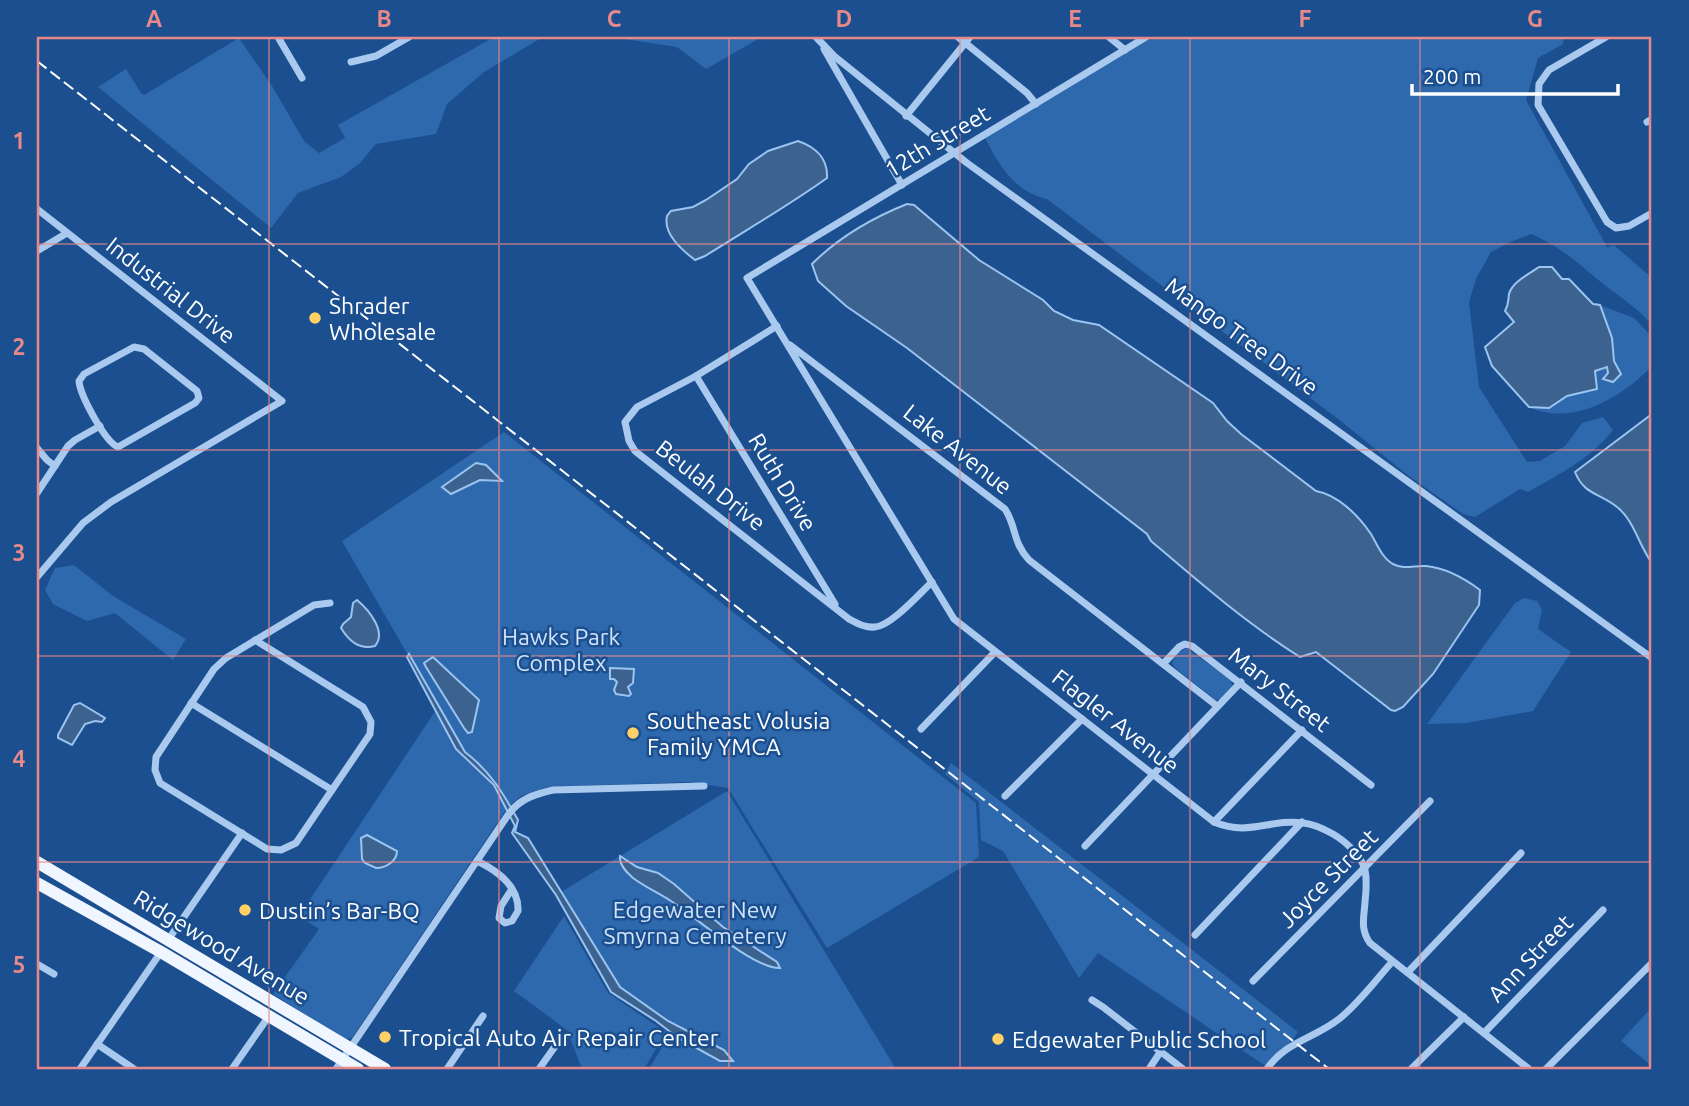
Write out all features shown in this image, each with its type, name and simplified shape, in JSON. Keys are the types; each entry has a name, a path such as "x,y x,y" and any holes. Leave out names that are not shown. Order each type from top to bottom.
{"main road":[{"name":"Ridgewood Avenue","path":"37,862 385,1069"},
{"name":"Ridgewood Avenue","path":"37,883 269,1016 339,1065 358,1069"},
{"path":"113,925 121,924 158,943 168,940"},
{"path":"161,952 173,951 196,963 209,965"}],"street":[{"path":"278,37 302,78"},
{"path":"351,62 376,56 408,37"},
{"path":"958,37 967,40 1036,104"},
{"path":"1109,37 1125,50"},
{"name":"12th Street","path":"747,278 1146,37"},
{"path":"1606,37 1549,69 1539,84 1538,105 1607,222 1616,228 1629,226 1652,213"},
{"path":"818,39 902,185"},
{"name":"Mango Tree Drive","path":"818,39 954,154 1652,658"},
{"path":"906,116 967,40"},
{"name":"Industrial Drive","path":"37,209 282,401 111,502 83,523 37,577"},
{"path":"37,251 67,233"},
{"name":"Flagler Avenue","path":"747,278 954,619 1214,822 1241,829 1302,822 1321,827 1339,837 1365,869"},
{"name":"Beulah Drive","path":"777,326 696,376 637,407 625,422 628,441 635,451 849,619 863,626 881,626 932,582"},
{"name":"Lake Avenue","path":"786,342 1005,509 1011,518 1015,540 1029,560 1217,706"},
{"path":"127,349 144,349 197,391 199,398 195,403 122,446 112,445 100,426 80,390 79,381 84,373 127,349"},
{"name":"Ruth Drive","path":"696,376 837,607"},
{"path":"37,493 75,440 100,426"},
{"path":"37,448 43,457 55,466"},
{"path":"255,640 367,712 371,722 370,734 296,843 281,850 267,849 160,783 155,770 156,757 214,669 226,658 255,640 314,605 330,603"},
{"name":"Mary Street","path":"1164,663 1179,647 1185,644 1192,646 1371,785"},
{"path":"921,729 995,652"},
{"path":"1085,846 1241,682"},
{"path":"191,703 332,790"},
{"path":"1005,796 1082,719"},
{"path":"1214,822 1302,730"},
{"path":"339,1065 510,812 526,799 553,790 704,786"},
{"name":"Joyce Street","path":"1253,981 1430,801"},
{"path":"1195,935 1302,822"},
{"path":"168,940 242,833"},
{"path":"1408,972 1521,853"},
{"path":"477,861 496,870 512,889"},
{"path":"1365,869 1366,901 1362,925 1364,936 1392,962 1530,1069"},
{"name":"Ann Street","path":"1484,1032 1603,910"},
{"path":"80,1069 161,952"},
{"path":"1267,1069 1283,1051 1326,1028 1348,1012 1392,962"},
{"path":"1546,1069 1652,963"},
{"path":"37,964 54,974"},
{"path":"1092,1000 1183,1069"},
{"path":"232,1069 269,1016"},
{"path":"447,1069 483,1016"},
{"name":"Ann Street","path":"1410,1069 1464,1017"},
{"path":"538,1069 561,1038"},
{"path":"97,1044 134,1069"},
{"path":"1149,1069 1161,1051"}],"green space":[{"path":"494,37 543,37 484,72 447,104 436,134 376,144 360,163 341,177 298,193 271,228 98,87 126,69 144,95 239,38 272,86 304,141 319,153 345,138 338,125"},
{"path":"611,37 762,37 706,69 677,47"},
{"path":"1145,37 1564,37 1563,44 1538,58 1526,100 1607,247 1614,245 1652,278 1652,325 1635,308 1569,256 1531,234 1491,252 1476,279 1469,302 1479,387 1527,462 1540,461 1565,446 1582,423 1603,417 1613,430 1605,440 1574,465 1528,492 1520,489 1475,517 1463,514 1410,477 1342,422 1047,199 1016,183 1000,165 983,133"},
{"path":"1600,305 1634,318 1652,337 1652,376 1650,368 1610,399 1578,411 1562,414 1529,407 1549,408 1567,396 1597,389 1594,371 1607,367 1613,382 1612,338"},
{"name":"Hawks Park Complex","path":"504,432 976,803 979,857 827,948 728,788 689,782 547,787 521,796 508,807 352,1038 338,1036 273,994 319,929 299,916 438,707 342,541"},
{"path":"74,565 113,596 186,639 173,660 115,613 87,621 53,604 45,590 55,568"},
{"path":"1524,598 1537,601 1542,610 1538,629 1571,652 1533,711 1467,723 1427,724 1515,603"},
{"path":"1186,648 1231,680 1232,686 1220,699 1216,700 1175,668 1172,663 1176,654"},
{"path":"951,763 1298,1032 1270,1069 1098,953 1079,978 1003,851 981,840 979,802 945,774"},
{"name":"Edgewater New Smyrna Cemetery","path":"727,791 896,1069 649,1069 676,1024 620,987 561,892"},
{"path":"564,916 608,993 666,1032 644,1069 582,1069 567,1030 514,991"},
{"path":"1652,1007 1652,1066 1621,1041"}],"shaded area":[{"path":"798,141 810,146 823,159 827,178 705,256 695,260 675,241 667,223 667,216 671,211 693,207 706,200 737,179 749,164 768,151"},
{"path":"907,204 914,205 979,260 1043,300 1054,311 1073,320 1099,325 1213,403 1241,434 1316,491 1332,497 1354,513 1383,555 1393,564 1401,567 1426,566 1448,571 1480,590 1479,605 1433,674 1403,707 1391,710 1316,652 1300,657 1261,630 1187,572 1151,541 1147,534 907,348 846,306 818,281 812,264 822,255 856,230"},
{"path":"1539,267 1552,267 1562,279 1569,279 1593,304 1600,305 1612,338 1614,361 1621,374 1613,382 1603,379 1608,373 1607,367 1595,371 1597,389 1567,396 1549,408 1529,407 1492,366 1485,347 1514,322 1505,311 1511,290 1521,279"},
{"path":"1652,414 1652,563 1623,512 1583,485 1575,472"},
{"path":"476,463 486,465 502,481 480,480 451,494 442,487"},
{"path":"357,600 367,609 378,628 375,646 364,647 355,643 341,628 351,617 353,603"},
{"path":"409,654 465,752 489,775 507,801 518,820 515,832 528,838 620,987 668,1021 724,1050 733,1061 720,1061 678,1038 611,992 556,895 512,833 515,826 494,785 456,749 407,657"},
{"path":"433,657 479,700 472,732 468,733 464,728 426,667 424,663"},
{"path":"610,668 634,669 633,683 628,687 631,694 629,696 616,694 614,690 617,682 610,679"},
{"path":"80,703 105,718 102,722 85,724 72,745 58,738 58,735 74,705"},
{"path":"367,835 397,851 393,861 380,868 365,863 362,859 361,838"},
{"path":"620,856 637,867 658,873 674,884 723,927 777,962 780,968 769,966 740,951 671,901 638,881 624,868"}],"railway":[{"path":"37,61 1329,1069"}],"place":[{"name":"Shrader Wholesale","path":"315,318"},
{"name":"Southeast Volusia Family YMCA","path":"633,733"},
{"name":"Dustin’s Bar-BQ","path":"245,910"},
{"name":"Tropical Auto Air Repair Center","path":"385,1037"},
{"name":"Edgewater Public School","path":"998,1039"}]}
